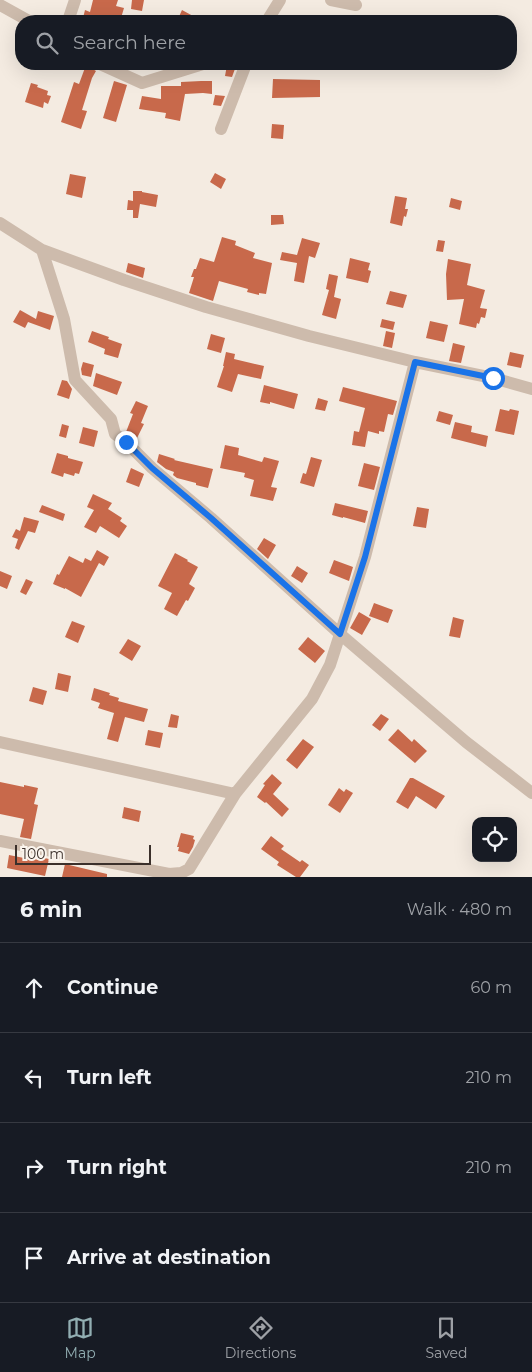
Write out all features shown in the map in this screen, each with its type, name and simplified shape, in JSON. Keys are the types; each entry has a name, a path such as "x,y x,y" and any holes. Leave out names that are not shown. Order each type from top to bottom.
{"street":[{"path":"70,15 75,0"},
{"path":"271,15 280,0"},
{"path":"331,0 356,5"},
{"path":"0,5 18,15"},
{"path":"113,70 142,83 184,70"},
{"path":"221,129 244,70"},
{"path":"0,224 42,250 206,307 309,336 415,362 493,378 532,389"},
{"path":"42,250 64,319 75,380 111,419 115,434 340,634 466,742 532,792"},
{"path":"0,841 169,874 181,873 189,869 235,794 312,699 330,665 365,557 415,362"},
{"path":"0,742 235,794"}],"building":[{"path":"93,0 118,0 116,6 124,8 122,15 84,15 85,10 90,12"},
{"path":"132,0 144,0 142,11 131,9"},
{"path":"182,10 191,15 180,15"},
{"path":"84,70 96,71 82,110 87,111 81,129 61,122 74,82 79,84"},
{"path":"226,70 235,70 232,77 225,76"},
{"path":"273,79 320,80 320,97 272,98"},
{"path":"114,81 127,85 116,122 103,118"},
{"path":"212,81 212,94 185,94 180,121 165,118 166,113 139,109 142,96 161,99 161,86 181,86 181,82"},
{"path":"31,83 48,91 47,95 51,96 48,104 44,102 43,108 25,102"},
{"path":"215,95 225,96 221,106 213,105"},
{"path":"272,124 284,125 283,139 271,138"},
{"path":"215,173 226,179 221,189 210,182"},
{"path":"70,174 86,177 82,198 66,194"},
{"path":"133,191 158,195 156,207 140,204 138,218 133,218 133,210 127,210 128,200 133,201"},
{"path":"395,196 407,198 405,209 408,209 402,226 390,223"},
{"path":"451,198 462,201 460,210 449,207"},
{"path":"271,215 283,215 284,224 271,225"},
{"path":"222,237 236,241 235,245 255,253 253,258 272,263 266,294 259,293 259,295 247,292 248,289 219,281 213,301 189,293 194,277 191,277 200,258 214,262"},
{"path":"302,238 320,243 315,258 309,256 304,283 294,281 297,263 280,260 282,252 297,255"},
{"path":"438,240 445,241 443,252 436,251"},
{"path":"350,258 370,263 368,270 371,271 368,283 346,278"},
{"path":"448,259 471,264 467,285 485,290 480,308 487,309 485,318 481,317 476,328 459,324 464,299 447,300 446,274"},
{"path":"128,263 145,268 143,278 126,272"},
{"path":"329,274 338,276 334,297 341,299 336,319 322,315 329,290 326,289"},
{"path":"390,291 407,295 403,308 386,304"},
{"path":"20,310 36,319 38,311 54,316 50,330 28,322 25,328 13,322"},
{"path":"382,319 395,322 393,330 380,327"},
{"path":"430,321 448,325 444,342 426,338"},
{"path":"92,331 122,344 118,358 104,354 105,349 88,342"},
{"path":"386,331 395,333 392,348 383,346"},
{"path":"211,334 225,338 221,353 207,349"},
{"path":"453,343 465,346 461,363 449,361"},
{"path":"226,352 235,354 234,359 264,366 261,379 238,374 232,392 217,387 224,366"},
{"path":"510,352 524,355 521,368 507,365"},
{"path":"83,362 94,365 91,377 82,375"},
{"path":"96,373 122,382 117,395 93,386"},
{"path":"62,380 67,381 72,389 69,399 57,395"},
{"path":"264,385 298,394 294,409 270,402 270,404 260,402"},
{"path":"343,387 397,401 393,415 388,414 384,432 379,431 379,434 368,431 365,447 352,445 354,431 359,432 365,408 339,401"},
{"path":"318,398 328,401 325,411 315,409"},
{"path":"136,401 148,406 141,423 144,424 137,438 126,432 133,414 130,413"},
{"path":"500,409 519,411 514,435 495,431"},
{"path":"439,411 453,415 450,425 436,421"},
{"path":"455,422 472,426 471,432 488,436 486,447 451,438"},
{"path":"62,424 69,426 66,438 59,436"},
{"path":"83,427 98,431 94,447 79,443"},
{"path":"225,445 239,448 238,455 262,462 264,457 279,461 271,487 277,488 273,501 250,496 254,480 244,477 245,473 220,468"},
{"path":"57,453 83,462 79,474 75,473 74,476 64,473 63,477 51,473"},
{"path":"159,454 174,460 213,469 208,488 177,478 173,475 174,472 157,462"},
{"path":"311,457 322,460 314,487 300,483 303,473 306,474"},
{"path":"364,463 380,467 374,490 358,486"},
{"path":"131,468 144,474 139,487 126,482"},
{"path":"93,494 112,503 108,509 122,518 120,521 127,526 119,538 100,526 96,533 84,527 94,510 87,507"},
{"path":"335,503 368,511 365,523 332,515"},
{"path":"42,505 65,514 63,521 39,512"},
{"path":"417,507 429,509 426,528 413,526"},
{"path":"24,517 39,521 35,533 28,531 19,550 15,548 18,539 12,537 16,529 20,531"},
{"path":"264,538 276,545 268,559 257,549"},
{"path":"97,550 109,557 104,566 99,563 81,597 53,584 69,556 83,563 85,558 91,561"},
{"path":"175,553 198,567 189,584 195,588 177,616 164,609 172,593 158,586"},
{"path":"334,560 353,567 349,581 329,573"},
{"path":"297,566 308,573 302,583 291,576"},
{"path":"0,571 12,576 7,589 0,586"},
{"path":"26,579 33,582 26,595 20,592"},
{"path":"374,603 393,610 388,623 369,616"},
{"path":"359,612 371,619 362,635 350,628"},
{"path":"453,617 464,620 460,638 449,636"},
{"path":"72,621 85,626 78,643 65,637"},
{"path":"308,637 325,651 315,663 298,649"},
{"path":"128,639 141,646 132,661 119,653"},
{"path":"58,673 71,676 68,692 55,689"},
{"path":"33,687 47,691 43,705 29,701"},
{"path":"94,688 110,693 109,695 119,698 118,701 148,709 144,722 125,717 118,742 107,739 114,713 98,708 100,703 91,700"},
{"path":"171,714 179,716 177,728 168,727"},
{"path":"381,714 389,719 380,731 372,725"},
{"path":"398,729 412,742 414,739 427,751 415,763 388,740"},
{"path":"148,730 163,733 160,748 145,745"},
{"path":"303,739 314,747 297,769 286,760"},
{"path":"272,774 282,783 273,794 289,809 282,817 266,802 257,797 265,785 263,784"},
{"path":"410,778 445,796 436,809 416,796 408,809 396,802"},
{"path":"0,782 38,788 34,804 38,805 31,839 20,837 24,819 0,814"},
{"path":"339,788 344,792 346,789 353,793 340,813 328,805"},
{"path":"124,807 141,811 139,822 122,818"},
{"path":"181,833 194,836 193,839 195,840 189,854 178,851 179,847 177,847"},
{"path":"271,836 284,846 281,849 300,862 302,860 309,865 300,877 296,877 277,865 279,862 261,849"},
{"path":"9,855 39,860 40,857 49,859 45,876 7,868"},
{"path":"65,864 107,874 107,877 62,877"}],"route":[{"path":"126,442 152,468 211,518 340,634 365,557 415,362 493,378"}]}
